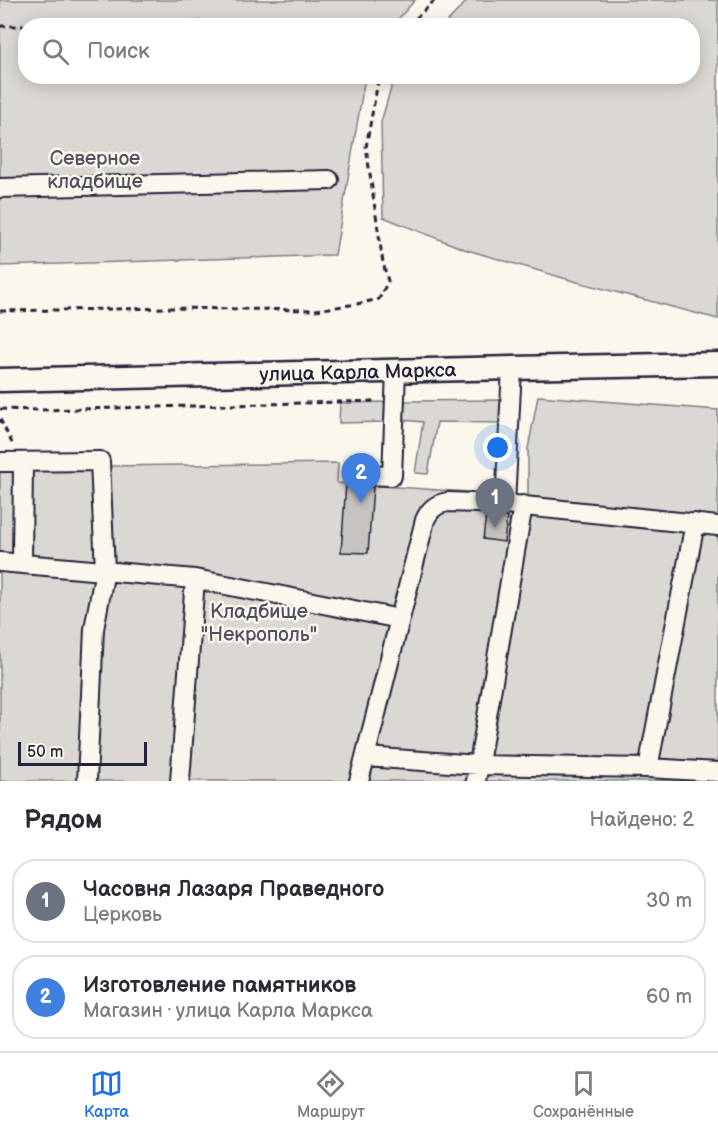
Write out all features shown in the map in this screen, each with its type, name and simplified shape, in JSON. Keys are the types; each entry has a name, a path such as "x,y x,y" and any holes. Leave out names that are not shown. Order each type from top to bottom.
{"main road":[{"name":"улица Карла Маркса","path":"0,380 718,364"}],"lane":[{"path":"0,188 329,180"},
{"path":"477,773 514,505 512,368"},
{"path":"360,474 392,476 396,371"},
{"path":"0,462 100,461 105,570 93,629 87,781"},
{"path":"22,564 23,462"},
{"path":"359,781 425,520 434,507 448,502 514,505 718,526"},
{"path":"636,772 695,523"},
{"path":"0,562 195,579 400,619"},
{"path":"180,781 195,579"},
{"path":"366,757 477,773 718,772"}],"path":[{"path":"416,18 435,0"},
{"path":"0,26 18,26"},
{"path":"0,311 316,310 379,299 388,281 383,263 366,147 378,84"},
{"path":"0,409 54,410 377,401"},
{"path":"0,419 23,462"}],"green space":[{"name":"Северное кладбище","path":"0,0 415,0 399,18 18,18 18,84 364,84 335,255 0,266"},
{"path":"468,0 718,0 718,319 464,249 383,217 381,122 392,84 700,84 700,18 451,18"},
{"name":"Кладбище \"Некрополь\"","path":"538,396 718,410 718,781 0,781 0,455 107,455 108,466 338,463 337,483 528,496 528,449"},
{"path":"502,400 501,423 437,422 428,474 415,473 423,422 403,420 405,401"},
{"path":"386,402 385,422 339,423 340,403"}],"building":[{"path":"346,483 373,487 368,553 341,552"},
{"path":"486,515 507,517 504,542 483,539"}],"place":[{"name":"Изготовление памятников","path":"361,503"},
{"name":"Часовня Лазаря Праведного","path":"495,528"}]}
